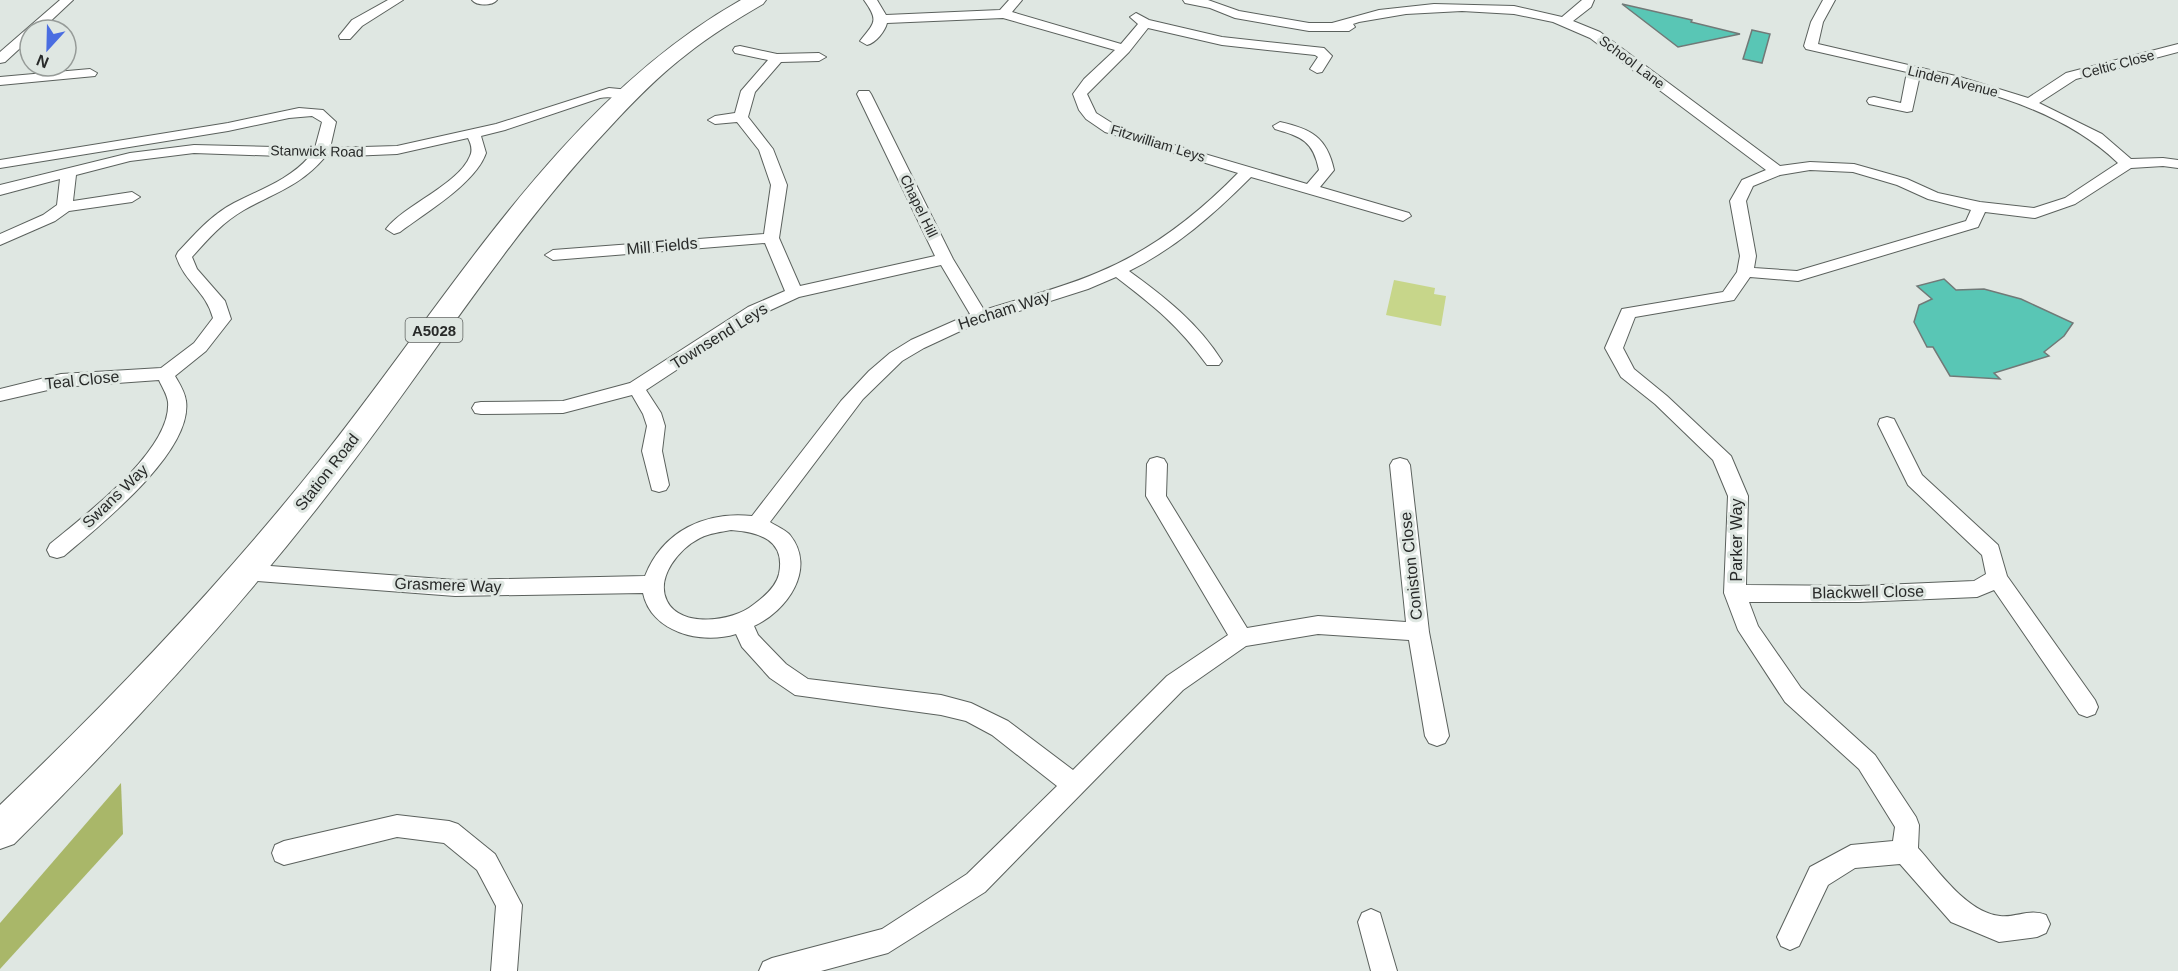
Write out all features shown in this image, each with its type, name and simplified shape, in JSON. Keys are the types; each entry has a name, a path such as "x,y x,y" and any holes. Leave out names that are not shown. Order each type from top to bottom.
{"main road":[{"name":"A5028","path":"630,94 688,42 756,0"},
{"name":"Station Road","path":"0,831 162,665 245,572 331,470 531,200 584,139 630,94"}],"street":[{"path":"46,18 67,0"},
{"path":"345,36 357,23 397,0"},
{"path":"478,0 491,0"},
{"path":"867,41 879,28 881,19 879,11 870,0"},
{"path":"1004,14 1016,0"},
{"name":"School Lane","path":"1190,0 1213,2 1235,14 1309,27 1356,27 1433,18 1463,8 1506,8 1565,21 1595,34 1777,171"},
{"path":"1565,21 1587,4 1588,0"},
{"name":"Linden Avenue","path":"1829,0 1816,21 1811,46 1974,84 2031,102 2094,135 2127,164"},
{"path":"881,19 1004,14 1124,49"},
{"name":"Fitzwilliam Leys","path":"1317,69 1325,56 1319,51 1222,41 1140,19 1124,49 1089,82 1080,94 1082,107 1090,118 1126,136 1403,216"},
{"path":"0,59 18,43"},
{"name":"Celtic Close","path":"2031,102 2071,76 2177,48"},
{"path":"740,50 777,58 819,57"},
{"path":"741,117 748,91 777,58"},
{"path":"1874,100 1907,108 1914,71"},
{"path":"0,81 90,73"},
{"name":"Stanwick Road","path":"0,190 130,157 194,149 321,153 397,150 473,134 596,95 609,92 630,94"},
{"name":"Chapel Hill","path":"864,94 945,259 979,315"},
{"path":"0,164 92,146 230,126 295,112 313,112 326,117 329,122 321,153 306,170 274,191 238,207 212,225 184,256 189,271 217,301 222,319 200,347 165,374"},
{"path":"715,120 741,117"},
{"path":"741,117 766,149 779,185 771,238 794,293"},
{"path":"1280,126 1317,141 1324,152 1327,170 1311,189"},
{"path":"394,229 450,187 478,158 479,148 473,134"},
{"path":"1980,207 1972,224 1798,276 1745,272 1748,256 1738,201 1747,183 1777,171 1810,166 1854,168 1902,182 1932,196 1980,207 2035,213 2070,201 2127,164 2163,162 2178,164"},
{"name":"Hecham Way","path":"757,525 861,388 896,358 939,333 979,315 1028,302 1118,270 1169,240 1210,210 1249,170"},
{"path":"64,207 69,171"},
{"path":"0,240 49,218 64,207 132,197"},
{"name":"Mill Fields","path":"553,255 771,238"},
{"name":"Townsend Leys","path":"482,408 563,407 636,388 753,311 794,293 945,259"},
{"path":"1118,270 1168,308 1190,330 1213,361"},
{"name":"Parker Way","path":"1745,272 1728,296 1628,313 1614,348 1627,373 1661,400 1721,456 1738,496 1735,593 1749,630 1793,695 1867,762 1907,825 1905,852"},
{"name":"Teal Close","path":"0,395 20,388 96,377 165,374"},
{"name":"Swans Way","path":"57,550 140,476 170,436 177,404 165,374"},
{"path":"636,388 652,413 656,426 652,451 658,485"},
{"path":"1887,424 1915,480 1991,551 1997,578 2087,707"},
{"path":"1157,464 1156,496 1241,638"},
{"name":"Coniston Close","path":"772,971 888,940 976,883 1174,683 1241,638 1318,625 1418,632 1400,465"},
{"path":"731,522 757,525 775,533 786,545 792,562 790,578 780,597 772,606 742,624 717,630 696,629 675,622 664,614 654,598 653,584 658,565 670,549 688,535 708,526 731,522"},
{"name":"Grasmere Way","path":"245,572 455,588 653,584"},
{"name":"Blackwell Close","path":"1735,593 1858,594 1977,589 1997,578"},
{"path":"742,624 750,641 778,671 803,688 941,705 972,713 1000,728 1074,785"},
{"path":"1418,632 1437,736"},
{"path":"284,853 397,826 449,831 486,862 509,905 504,971"},
{"path":"1791,937 1819,876 1851,857 1905,852 1960,913 1999,929 2037,924"},
{"path":"1371,922 1384,971"}],"green space":[{"path":"1394,280 1435,288 1434,294 1446,296 1441,326 1386,315"},
{"path":"121,783 123,834 0,969 0,923"}],"building":[{"path":"1622,4 1692,20 1691,22 1740,34 1678,47"},
{"path":"1752,30 1770,34 1762,63 1743,59"},
{"path":"1944,279 1956,290 1984,289 2021,299 2073,323 2064,336 2044,352 2049,356 1994,373 2000,379 1950,376 1933,347 1927,347 1914,322 1919,305 1932,299 1917,286"}]}
